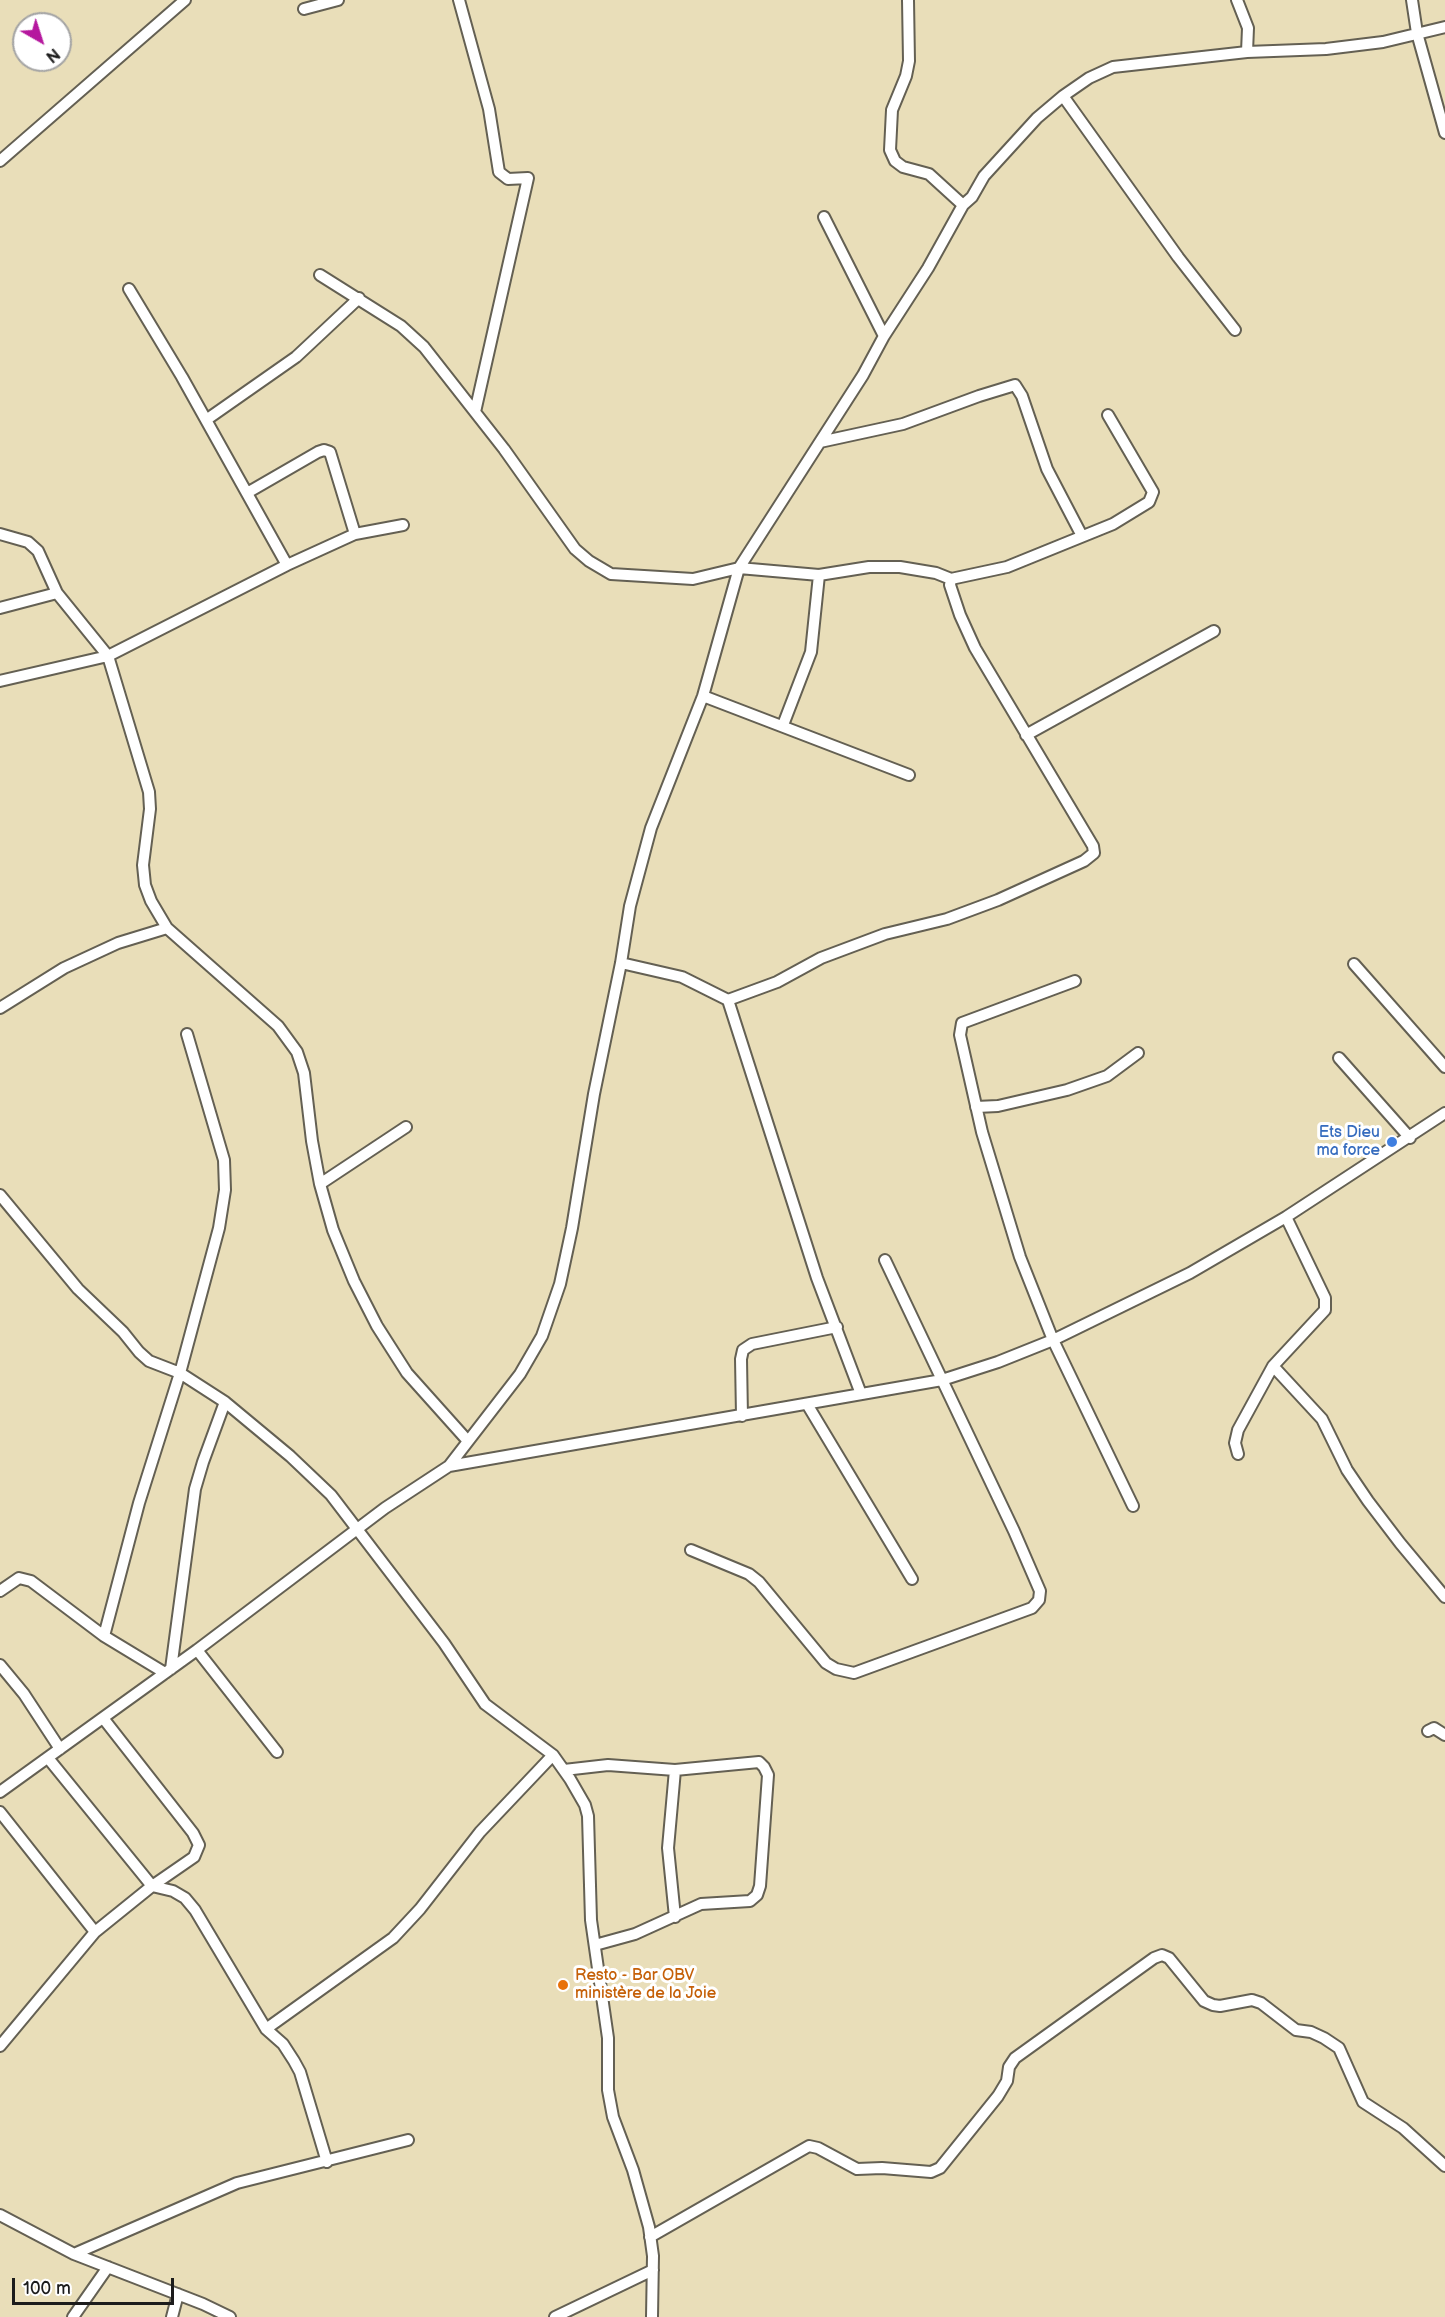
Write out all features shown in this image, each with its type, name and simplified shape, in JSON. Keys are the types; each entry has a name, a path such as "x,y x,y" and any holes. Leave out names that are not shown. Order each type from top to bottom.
{"street":[{"path":"0,161 185,0"},
{"path":"304,9 338,0"},
{"path":"459,0 489,109 499,172 508,179 528,178 475,412"},
{"path":"908,0 909,61 906,76 892,110 890,150 895,161 903,167 929,174 963,205"},
{"path":"1237,0 1248,28 1247,52"},
{"path":"1412,0 1417,33 1445,133"},
{"path":"0,1792 197,1650 385,1508 449,1466 520,1374 542,1336 560,1284 630,906 651,828 703,696 739,568 863,375 963,205 972,197 984,176 1007,148 1063,96 1089,78 1113,67 1247,52 1326,49 1383,42 1445,27"},
{"path":"1063,96 1178,257 1235,330"},
{"path":"824,217 884,336"},
{"path":"320,275 411,334 424,347 475,412 575,549 589,561 612,574 693,579 739,568 819,575 869,567 900,567 936,573 951,579 1007,567 1113,524 1149,502 1153,492 1108,415"},
{"path":"129,289 287,565"},
{"path":"206,420 297,357 358,298"},
{"path":"820,442 903,424 1016,385 1022,396 1047,469 1082,537"},
{"path":"247,493 318,452 324,450 330,452 355,534"},
{"path":"0,681 108,656 287,565 355,534 403,525"},
{"path":"0,534 28,542 38,550 57,593 108,656 149,792 150,809 143,865 145,885 151,901 166,928 278,1026 297,1052 304,1072 312,1141 320,1184 333,1230 354,1281 377,1326 407,1373 467,1440"},
{"path":"783,725 811,652 819,575"},
{"path":"621,963 682,977 728,999 777,982 820,958 885,934 947,920 998,900 1084,861 1094,853 1093,846 975,648 960,615 950,585 951,579"},
{"path":"0,608 57,593"},
{"path":"1026,735 1214,632"},
{"path":"703,696 909,775"},
{"path":"0,1008 73,964 118,943 166,928"},
{"path":"1354,964 1445,1067"},
{"path":"1075,981 962,1023 960,1035 982,1132 1020,1257 1053,1340 1133,1506"},
{"path":"728,999 813,1267 861,1394"},
{"path":"104,1636 139,1503 180,1373 219,1228 225,1190 224,1160 187,1034"},
{"path":"976,1107 998,1106 1067,1090 1107,1076 1138,1053"},
{"path":"1339,1058 1410,1138"},
{"path":"449,1466 942,1380 998,1362 1053,1340 1190,1274 1286,1217 1445,1113"},
{"path":"320,1184 406,1127"},
{"path":"0,1195 78,1289 123,1332 139,1352 149,1361 180,1373 225,1401 323,1487 358,1529 376,1556 444,1643 485,1704 553,1755 585,1805 588,1816 591,1920 608,2038 608,2090 612,2117 633,2170 650,2237 653,2270 652,2317"},
{"path":"1238,1454 1235,1443 1238,1430 1273,1365 1325,1310 1326,1298 1286,1217"},
{"path":"691,1550 749,1574 759,1582 826,1663 836,1669 854,1673 1032,1608 1039,1599 1040,1591 885,1260"},
{"path":"742,1416 741,1359 743,1350 752,1344 837,1327"},
{"path":"1273,1365 1322,1419 1347,1470 1368,1501 1445,1597"},
{"path":"168,1671 195,1489 225,1401"},
{"path":"807,1404 912,1579"},
{"path":"0,1591 19,1578 31,1581 104,1636 168,1671"},
{"path":"197,1650 277,1752"},
{"path":"0,1665 24,1694 60,1749"},
{"path":"0,2046 95,1932 152,1886 194,1857 199,1845 193,1833 103,1718"},
{"path":"1428,1731 1434,1728 1445,1735"},
{"path":"266,2030 393,1938 420,1909 480,1832 553,1755"},
{"path":"48,1758 152,1886 173,1891 184,1898 195,1910 266,2030 283,2044 300,2072 327,2162"},
{"path":"564,1770 608,1765 675,1770 759,1762 768,1775 760,1886 757,1894 750,1901 701,1904 635,1934 595,1945"},
{"path":"675,1770 668,1848 675,1917"},
{"path":"0,1812 95,1932"},
{"path":"650,2237 809,2146 818,2148 857,2169 882,2168 931,2172 940,2168 999,2096 1009,2067 1015,2058 1154,1958 1162,1955 1169,1958 1204,2001 1220,2006 1252,2000 1261,2003 1296,2030 1318,2035 1339,2048 1364,2102 1403,2128 1445,2166"},
{"path":"74,2254 237,2183 408,2140"},
{"path":"0,2215 74,2254 178,2294 230,2317"},
{"path":"73,2317 108,2268"},
{"path":"555,2317 653,2270"},
{"path":"172,2317 178,2294"}],"place":[{"name":"Ets Dieu ma force","path":"1392,1142"},
{"name":"Resto - Bar OBV ministère de la Joie","path":"563,1985"}]}
